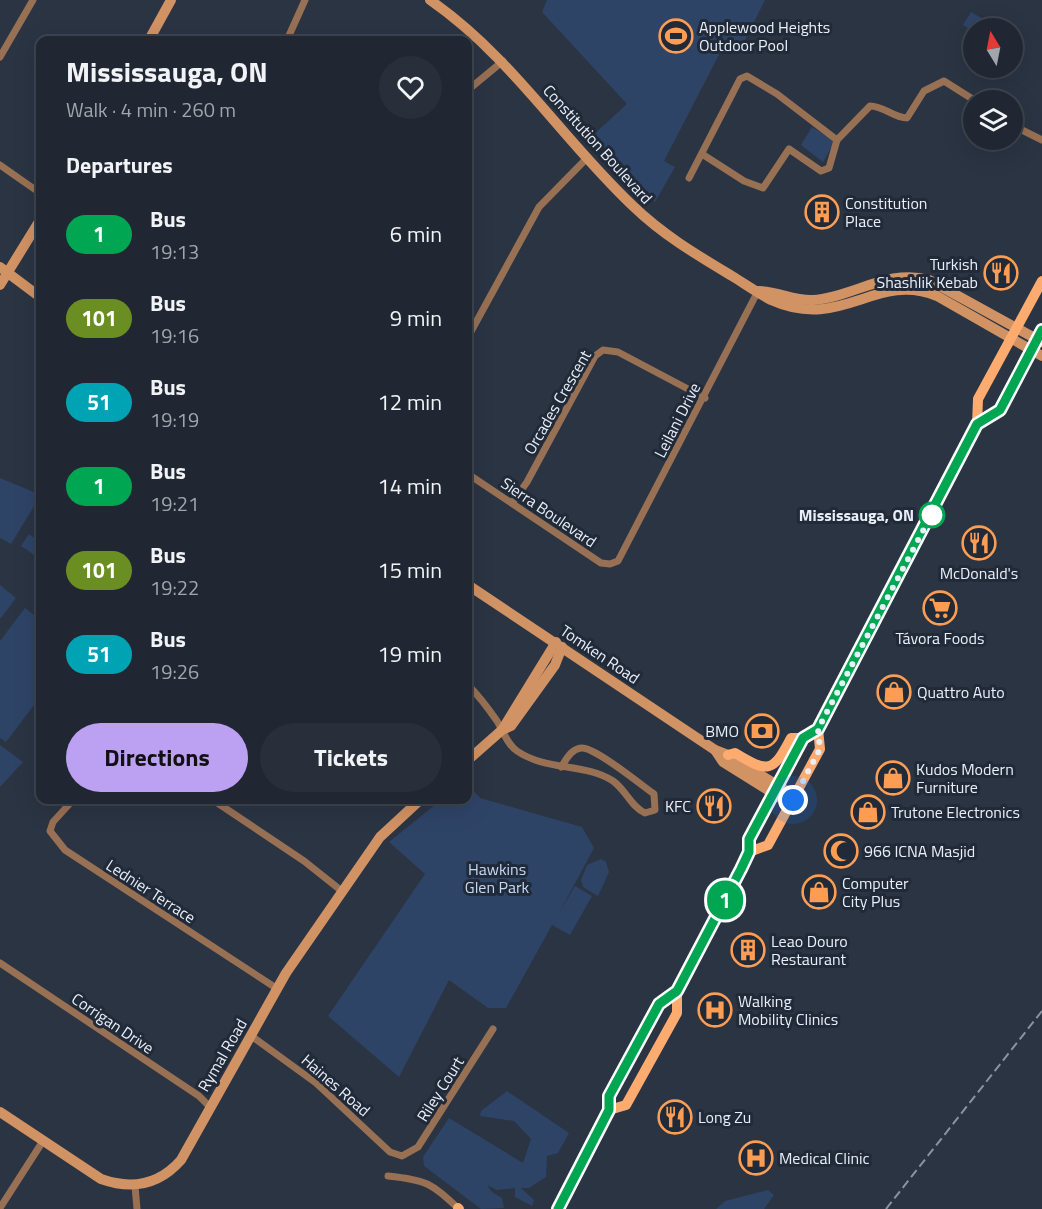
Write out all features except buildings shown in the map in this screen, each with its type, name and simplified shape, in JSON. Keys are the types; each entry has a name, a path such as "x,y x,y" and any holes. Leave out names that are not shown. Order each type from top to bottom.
{"main road":[{"path":"728,755 735,753 756,766 765,767 779,760 791,738 803,738 818,729 977,424 978,399 1042,281"},
{"path":"977,424 1000,410 1040,337"},
{"path":"749,852 768,845 820,749 818,729"},
{"path":"558,1209 609,1110 609,1096 659,1004 677,991 749,852 749,839 803,738"},
{"path":"609,1110 626,1105 677,1012 677,991"}],"street":[{"path":"0,57 33,0"},
{"path":"151,36 171,0"},
{"path":"288,36 305,0"},
{"name":"Constitution Boulevard","path":"430,0 475,34 503,61 587,158 632,205 666,235 758,291 810,300 845,294 891,278 913,276 929,280 1013,333 1040,337"},
{"path":"472,87 503,61"},
{"path":"689,178 740,79 747,76 777,93 837,140"},
{"path":"702,154 744,181 763,188 785,151 789,149 825,171 829,168 837,140 870,106 882,108 901,118 907,118 924,91 944,81 963,93"},
{"path":"1023,130 1042,140"},
{"path":"472,330 539,207 587,158"},
{"path":"0,165 36,190"},
{"path":"0,285 4,270 36,226"},
{"path":"4,270 36,294"},
{"name":"Leilani Drive","path":"618,561 705,398 732,338 758,291"},
{"path":"1013,333 1042,356"},
{"name":"Orcades Crescent","path":"512,503 527,482 595,356 603,350 618,352 705,398"},
{"name":"Sierra Boulevard","path":"472,477 601,563 610,564 618,561"},
{"name":"Tomken Road","path":"472,588 715,750 728,755 792,800"},
{"path":"472,756 502,730 559,645"},
{"path":"472,691 516,750 541,763 606,777 615,782 637,810 645,813 655,810 654,794 591,750 578,748 571,752 561,767"},
{"name":"Tomken Road","path":"715,750 723,762 776,790"},
{"name":"Lednier Terrace","path":"69,804 53,822 50,831 65,850 276,988"},
{"path":"219,804 304,861 343,892"},
{"name":"Rymal Road","path":"135,1186 154,1181 174,1168 276,988 380,837 406,804"},
{"name":"Corrigan Drive","path":"0,963 199,1096 210,1107"},
{"name":"Riley Court","path":"402,1156 415,1151 423,1141 493,1029"},
{"name":"Haines Road","path":"250,1035 303,1071 390,1152 402,1156"},
{"path":"0,1112 101,1179 120,1185 135,1186 137,1209"},
{"path":"0,1208 43,1141"},
{"path":"388,1176 424,1182 440,1189 459,1209"}],"green space":[{"path":"547,0 765,0 738,54 724,45 664,161 675,167 655,202 592,136 627,104 542,12"},
{"path":"971,12 982,18 967,18"},
{"path":"812,127 835,141 823,162 801,145"},
{"path":"0,478 36,493 36,503 11,544 0,538"},
{"path":"29,534 36,539 36,556 21,546"},
{"path":"0,585 16,598 0,619"},
{"path":"25,608 36,617 36,702 6,742 0,738 0,641"},
{"path":"0,745 23,762 0,787"},
{"name":"Hawkins Glen Park","path":"472,789 480,798 582,827 594,848 558,915 575,886 592,896 570,935 552,925 506,1008 488,1008 449,980 399,1077 328,1016 425,874 389,842 436,804 472,804"},
{"path":"601,859 606,862 609,872 598,896 583,887 581,880 587,865"},
{"path":"507,1091 569,1133 558,1153 547,1156 546,1177 529,1188 521,1188 534,1200 532,1206 515,1197 515,1188 497,1190 487,1185 492,1192 502,1198 504,1208 481,1209 424,1166 423,1157 449,1118 523,1163 531,1139 514,1121 480,1116 481,1111"},
{"path":"768,1190 774,1195 764,1209 716,1209 725,1201"}],"shaded area":[{"name":"Applewood Heights Outdoor Pool","path":"667,21 694,36 686,51 659,36"}],"railway":[{"path":"886,1209 1042,1011"}],"bus line":[{"name":"1","path":"558,1209 609,1110 609,1096 659,1004 677,991 741,869 749,852 749,839 803,738 818,729 888,594 926,527 977,424 1000,410 1042,330"}],"place":[{"name":"Applewood Heights Outdoor Pool","path":"676,36"},
{"name":"Constitution Place","path":"822,212"},
{"name":"Turkish Shashlik Kebab","path":"1001,273"},
{"name":"Mississauga, ON","path":"932,515"},
{"name":"McDonald's","path":"979,543"},
{"name":"Távora Foods","path":"940,608"},
{"name":"Quattro Auto","path":"894,692"},
{"name":"BMO","path":"762,731"},
{"name":"Kudos Modern Furniture","path":"893,778"},
{"name":"KFC","path":"714,806"},
{"name":"Trutone Electronics","path":"868,812"},
{"name":"966 ICNA Masjid","path":"841,851"},
{"name":"Computer City Plus","path":"819,892"},
{"name":"Leao Douro Restaurant","path":"748,950"},
{"name":"Walking Mobility Clinics","path":"715,1010"},
{"name":"Long Zu","path":"675,1117"},
{"name":"Medical Clinic","path":"756,1158"}],"route":[{"path":"793,800 820,749 818,729 933,512 932,515"}]}
